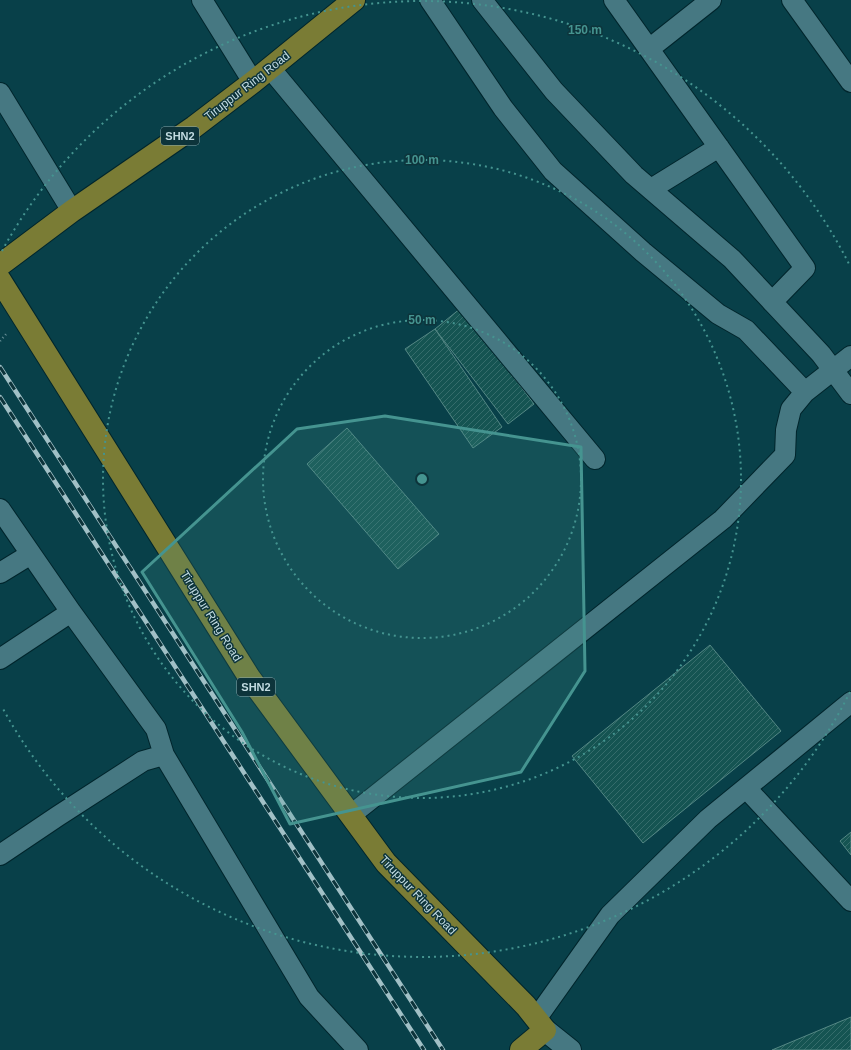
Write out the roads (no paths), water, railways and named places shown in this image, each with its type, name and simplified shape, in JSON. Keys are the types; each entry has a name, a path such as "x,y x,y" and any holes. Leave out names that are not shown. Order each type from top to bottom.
{"main road":[{"name":"Tiruppur Ring Road","path":"0,265 72,211 188,131 253,82 354,0"},
{"name":"Tiruppur Ring Road","path":"0,280 249,677 386,863 526,1006 540,1025"},
{"path":"521,1050 540,1025 570,1050"}],"street":[{"path":"202,0 253,82"},
{"path":"430,0 503,108 553,171 643,252 718,314 746,330 805,392"},
{"path":"482,0 554,91 634,175 732,260 821,354 851,394"},
{"path":"614,0 805,268 772,302"},
{"path":"649,49 712,0"},
{"path":"792,0 851,82"},
{"path":"270,68 595,459"},
{"path":"0,93 72,211"},
{"path":"651,189 719,147"},
{"path":"351,815 723,519 785,455 786,430 791,409 805,392 851,356"},
{"path":"0,509 71,612 156,729 164,754 309,997 358,1050"},
{"path":"0,573 31,554"},
{"path":"0,659 71,612"},
{"path":"540,1025 610,915 708,819 851,702"},
{"path":"0,855 143,761 164,754"},
{"path":"746,788 851,901"}],"railway":[{"path":"0,367 443,1050"},
{"path":"0,397 424,1050"}]}
